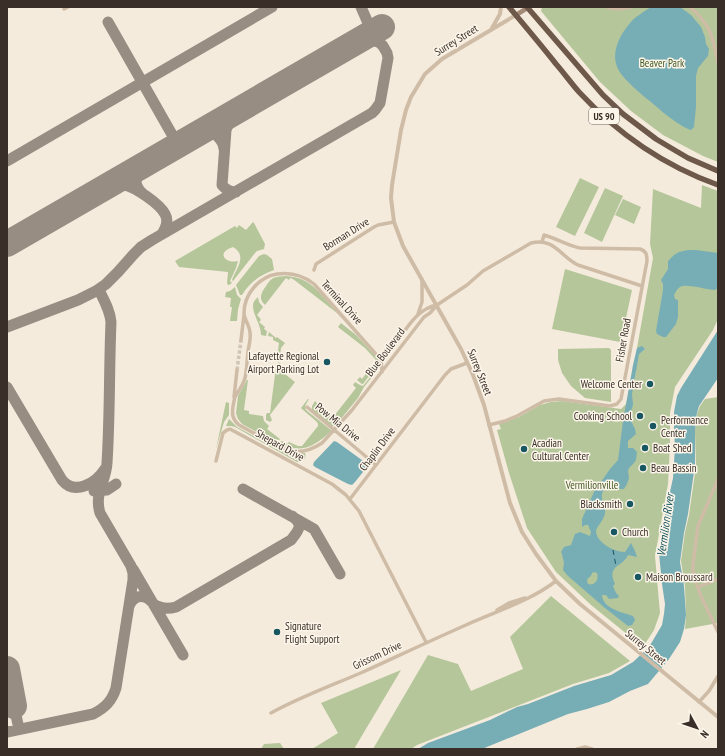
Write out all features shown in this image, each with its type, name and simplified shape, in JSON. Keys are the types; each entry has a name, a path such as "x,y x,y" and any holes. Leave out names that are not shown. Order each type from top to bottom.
{"highway":[{"name":"US 90","path":"509,7 578,91 621,131 665,161 686,172 718,185"},
{"name":"US 90","path":"528,7 603,95 624,114 656,139 688,158 718,171"}],"main road":[{"path":"516,15 528,7"}],"street":[{"path":"492,29 500,14 501,7"},
{"path":"607,7 613,9 631,7"},
{"path":"690,7 702,18 709,29 714,43 718,64"},
{"name":"Surrey Street","path":"516,15 508,18 442,59 425,74 414,92 406,110 392,185 391,203 394,222 403,246 437,305 467,363 478,390 510,503 518,524 536,554 556,581 580,604 718,718"},
{"name":"Borman Drive","path":"314,270 316,264 374,227 394,222"},
{"name":"Fisher Road","path":"437,305 467,285 483,271 527,245 535,242 542,242 544,234 573,247 640,249 646,253 647,258 620,401 613,406 608,406 559,399 544,401 517,416 489,426"},
{"path":"542,242 553,246 578,265 642,286"},
{"name":"Terminal Drive","path":"241,340 248,296 254,287 270,276 289,274 302,276 316,286 381,360"},
{"name":"Blue Boulevard","path":"381,360 416,316 422,302 422,280"},
{"name":"Blue Boulevard","path":"416,316 428,308 437,305"},
{"name":"Blue Boulevard","path":"334,430 352,410 421,320 437,305"},
{"path":"234,398 245,379 250,334 248,323 244,314"},
{"path":"381,360 382,372"},
{"name":"Chaplin Drive","path":"350,499 445,374 452,369 467,363"},
{"path":"237,370 232,412 235,422 239,425 281,448 290,451 312,449 322,443 334,430"},
{"name":"Pow Mia Drive","path":"306,407 376,465"},
{"name":"Shepard Drive","path":"216,461 224,433 230,429 328,482 341,490 350,499"},
{"path":"718,479 701,518 697,532 693,564 693,573 698,587 718,632"},
{"path":"350,499 359,512 426,642"},
{"path":"698,587 718,579"},
{"name":"Grissom Drive","path":"271,713 426,642 490,614 514,606 556,581"},
{"path":"699,702 718,676"},
{"path":"576,749 585,747 592,749"}],"green space":[{"name":"Beaver Park","path":"542,7 717,7 718,162 703,156 663,135 631,111 600,82 541,11"},
{"path":"580,178 599,187 575,236 556,227"},
{"name":"Vermilionville","path":"702,185 718,191 718,319 713,330 675,387 670,413 668,484 655,556 660,613 654,630 643,647 591,605 556,572 527,528 497,430 501,429 499,424 519,417 540,405 551,402 562,401 621,409 626,404 635,377 637,348 653,258 650,244 653,189 701,208"},
{"path":"605,188 623,196 602,242 584,233"},
{"path":"623,199 641,207 634,224 615,215"},
{"path":"253,222 265,244 264,249 255,253 233,281 232,280 240,263 240,254 233,247 224,252 224,257 226,259 234,262 238,261 230,281 232,283 229,285 227,283 228,272 179,267 175,261 235,226 237,228 239,225 246,230"},
{"path":"264,254 272,259 274,270 264,274 248,286 242,295 240,295 236,285 259,256"},
{"path":"565,269 632,290 620,342 552,329"},
{"path":"285,276 299,278 309,283 337,312 342,319 337,313 290,278 289,280 286,278 265,305 261,296 270,280"},
{"path":"235,287 237,295 241,299 237,321 230,321 232,307 230,307 231,298 225,297 226,292"},
{"path":"258,297 259,302 263,307 257,315 261,320 259,322 267,331 266,336 261,335 253,309 253,303"},
{"path":"341,323 356,335 380,361 363,384 357,380 360,377 362,379 376,360 365,348 338,327"},
{"path":"269,332 285,343 281,348 279,363 281,364 279,366 278,366 279,359 277,359 279,343 273,340 273,337 268,336"},
{"path":"609,348 611,350 611,402 585,398 571,386 562,373 558,360 558,349"},
{"path":"380,363 380,367 364,387 358,398 335,426 330,426 312,410 312,406 315,401 318,404 317,409 328,417 331,413 334,416 356,388 353,385 355,382 363,386"},
{"path":"276,367 295,382 270,415 272,420 270,422 266,420 266,415 267,413 270,413"},
{"path":"247,380 244,410 249,411 249,414 263,416 264,421 269,426 267,429 280,439 279,440 268,438 242,424 238,419 236,413 238,396"},
{"path":"718,397 718,623 685,629 685,586 681,561 696,466 696,417 700,406 705,399"},
{"path":"308,399 305,406 306,410 331,431 318,442 306,448 293,448 277,443 282,441 287,444 289,442 302,446 318,426 317,422 301,408"},
{"path":"226,402 229,403 229,415 224,422 216,449"},
{"path":"229,419 237,427 281,451 294,454 305,453 305,458 302,461 297,462 235,427 226,426"},
{"path":"551,596 630,661 609,673 573,684 417,745 411,749 373,749 428,655 458,664 471,691 523,669 510,637"},
{"path":"401,670 354,749 312,749 338,733 321,703"},
{"path":"280,743 284,749 261,749 264,744"}],"water":[{"path":"651,7 680,7 691,15 701,27 709,49 708,56 698,68 696,76 696,107 694,127 691,130 670,118 638,91 620,73 616,63 615,57 617,44 623,32 633,20"},
{"path":"688,250 718,253 718,288 715,290 687,286 680,287 674,295 675,299 678,300 678,317 676,324 666,337 663,337 657,334 656,331 663,290 661,280 668,269 668,261 679,252"},
{"name":"Vermilion River","path":"718,330 718,378 699,406 696,417 695,465 680,562 684,586 686,615 684,629 680,642 669,659 648,684 609,702 568,714 482,749 418,749 428,743 490,720 517,707 574,686 611,675 633,662 649,647 662,625 664,614 665,604 659,553 673,478 675,447 674,412 677,396"},
{"path":"642,346 645,349 639,354 632,394 633,405 630,414 636,434 628,441 628,448 633,448 637,452 636,460 629,468 629,478 624,489 609,488 603,491 602,501 605,508 605,513 596,530 597,536 601,542 614,550 625,552 631,543 637,557 628,555 626,559 614,570 613,578 615,584 613,586 619,596 618,598 609,599 606,595 602,595 603,600 609,607 633,616 635,620 632,625 628,626 568,576 563,570 564,563 561,552 564,547 571,545 575,534 580,532 590,536 591,532 588,525 582,527 582,519 594,492 618,460 623,421 637,348","holes":["593,572 597,573 596,582 593,584 588,584 588,578"]},
{"path":"334,441 367,465 352,485 313,465 314,462"}],"ferry route":[{"path":"613,550 616,566"}],"taxiway":[{"path":"7,161 272,7"},
{"path":"7,327 78,300 96,291 106,284 141,247 372,113 380,103 388,58 387,53 380,43 365,37 368,23 361,7"},
{"path":"108,22 178,145"},
{"path":"236,192 232,192 222,185 226,130 231,118 238,110"},
{"path":"198,133 209,132 214,134 222,142 224,149"},
{"path":"142,165 136,179 137,186 142,193"},
{"path":"106,186 129,186 153,201 162,210 167,219 165,229 162,234"},
{"path":"7,732 93,714 108,704 116,688 133,573 131,566 100,513 98,499 105,476 107,463 111,322 104,299 100,292 96,291"},
{"path":"7,387 62,480 67,485 73,487 85,486 96,479 105,469"},
{"path":"94,491 107,490 116,484"},
{"path":"243,489 314,529 340,574"},
{"path":"129,606 135,598 140,596 147,598 155,605 162,608 176,607 291,540 299,528 298,522 292,516"},
{"path":"133,569 183,655"},
{"path":"14,706 19,729"}],"runway":[{"path":"7,244 382,27"},
{"path":"7,669 14,706"}],"tunnel":[{"path":"237,370 241,340"}],"place":[{"name":"Lafayette Regional Airport Parking Lot","path":"327,362"},
{"name":"Welcome Center","path":"650,384"},
{"name":"Cooking School","path":"640,416"},
{"name":"Performance Center","path":"653,426"},
{"name":"Boat Shed","path":"645,448"},
{"name":"Acadian Cultural Center","path":"524,449"},
{"name":"Beau Bassin","path":"643,468"},
{"name":"Blacksmith","path":"630,504"},
{"name":"Church","path":"614,532"},
{"name":"Maison Broussard","path":"638,577"},
{"name":"Signature Flight Support","path":"277,632"}]}
